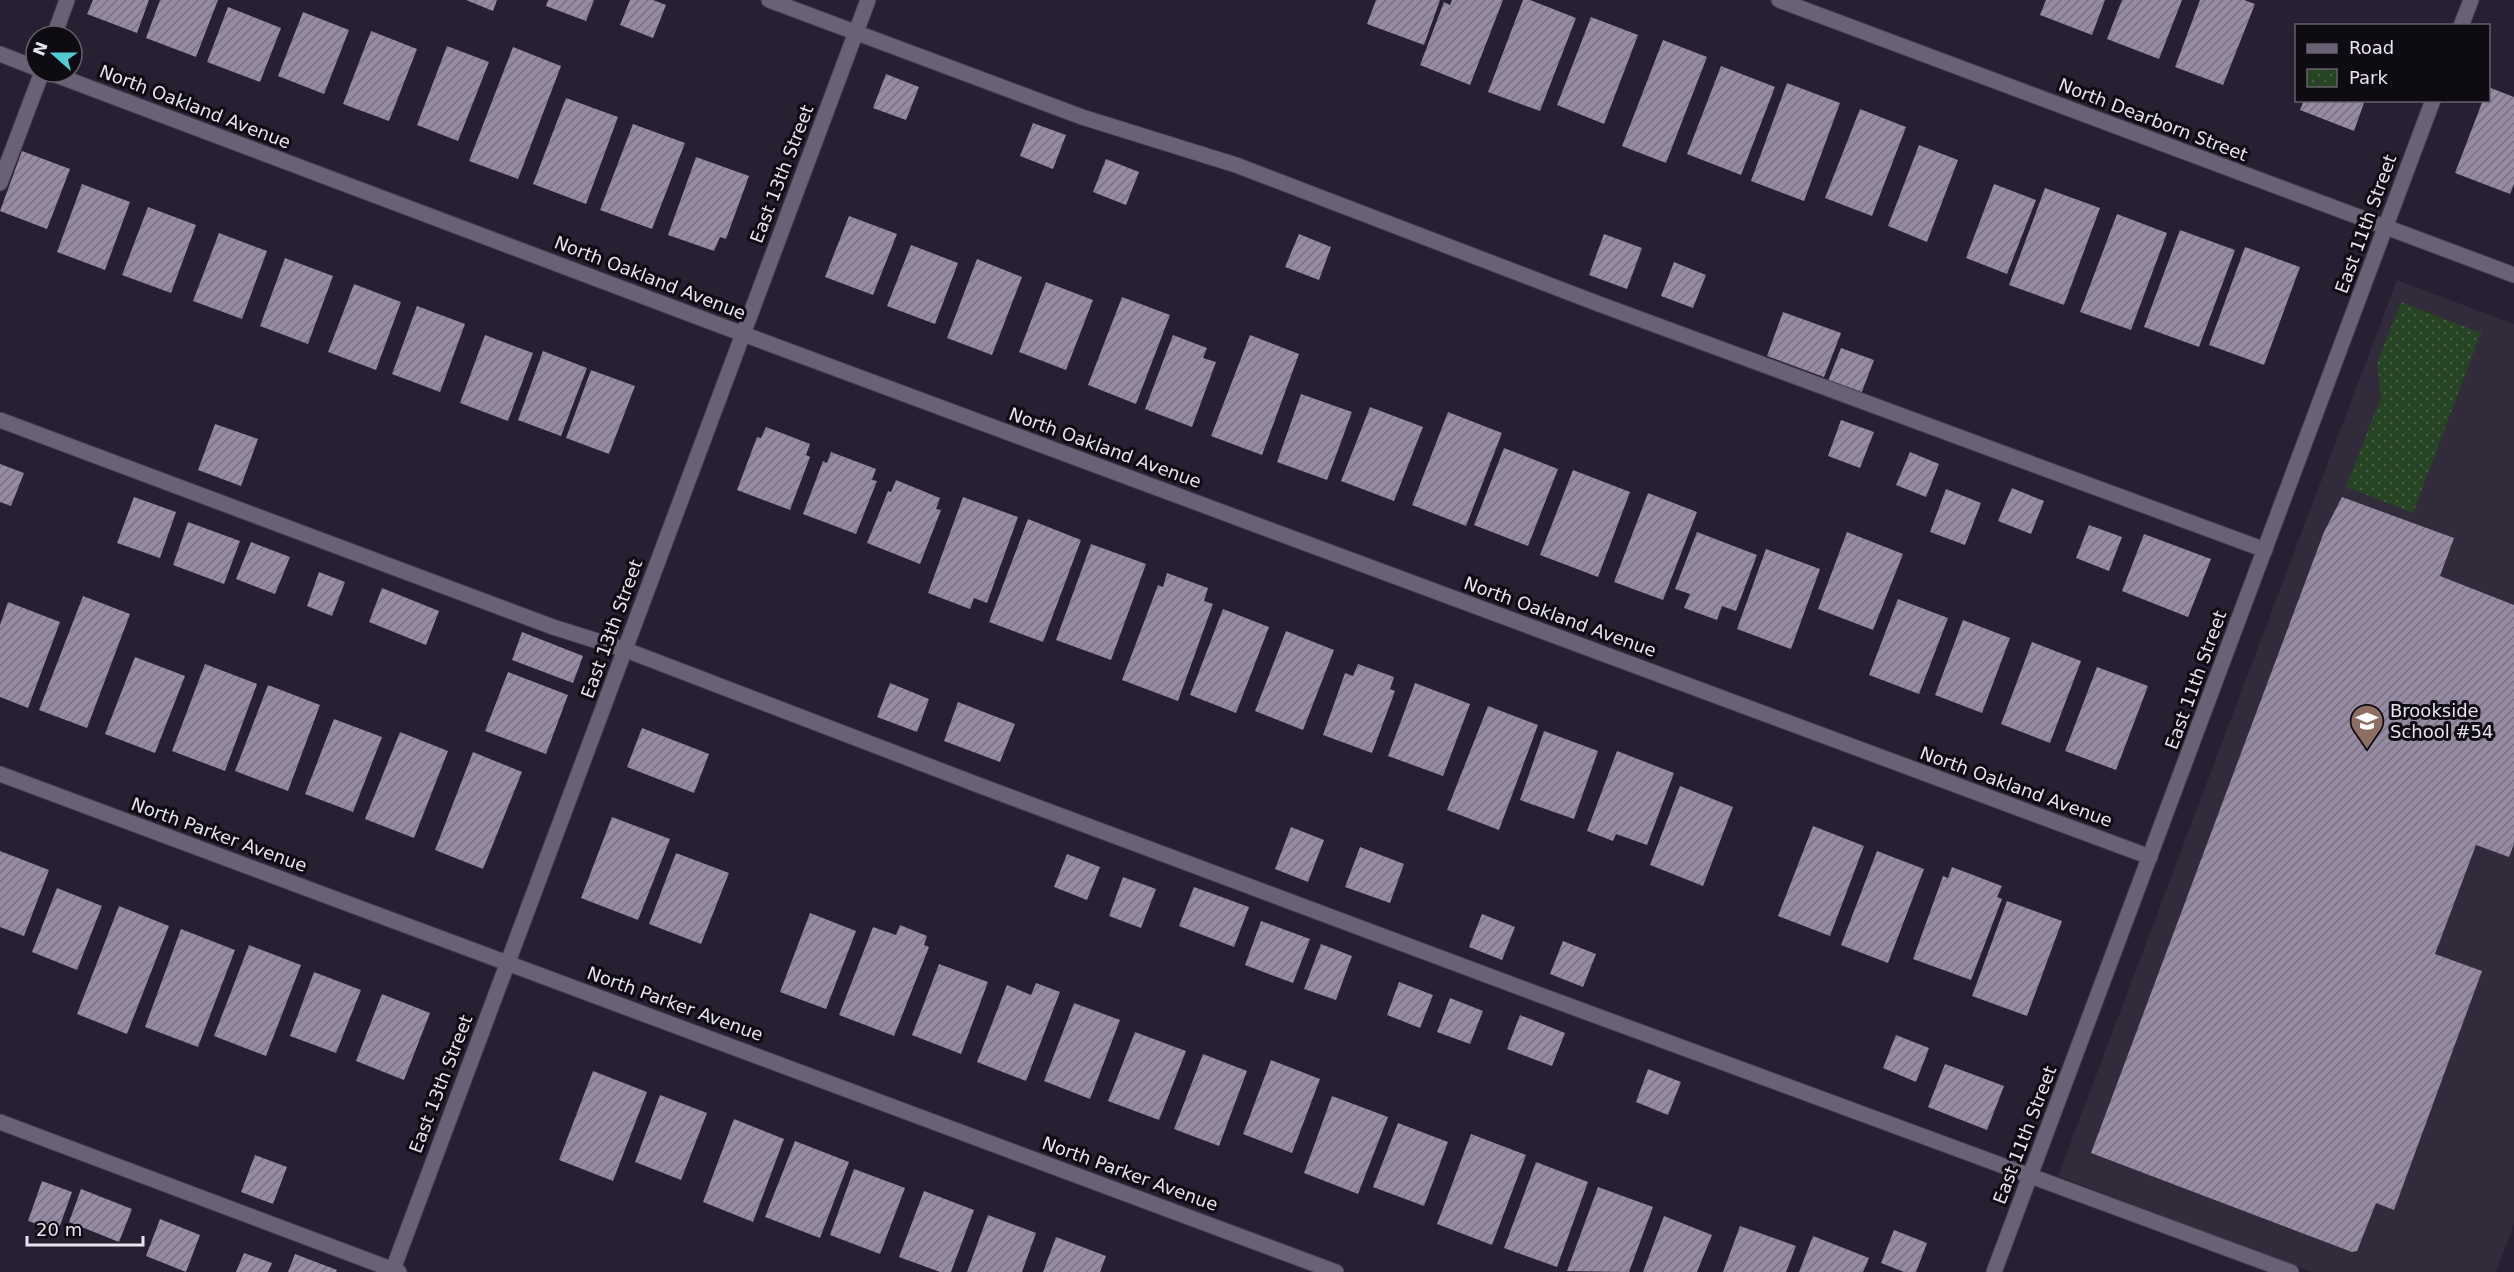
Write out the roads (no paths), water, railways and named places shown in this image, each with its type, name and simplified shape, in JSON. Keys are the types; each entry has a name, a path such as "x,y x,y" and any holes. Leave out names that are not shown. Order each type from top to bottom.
{"street":[{"path":"58,24 67,0"},
{"path":"768,0 1082,117 1236,165 1599,304 2265,550"},
{"name":"East 13th Street","path":"395,1271 868,0"},
{"name":"North Dearborn Street","path":"1779,0 2514,275"},
{"path":"2462,24 2471,0"},
{"path":"0,54 24,63"},
{"path":"0,183 37,84"},
{"name":"North Oakland Avenue","path":"80,84 743,334 2150,857"},
{"name":"East 11th Street","path":"1994,1272 2432,102"},
{"path":"0,420 542,623 626,650 1451,962 2291,1272"},
{"name":"North Parker Avenue","path":"0,774 1336,1272"},
{"path":"0,1122 395,1271"}],"place":[{"name":"Brookside School #54","path":"2367,750"}]}
